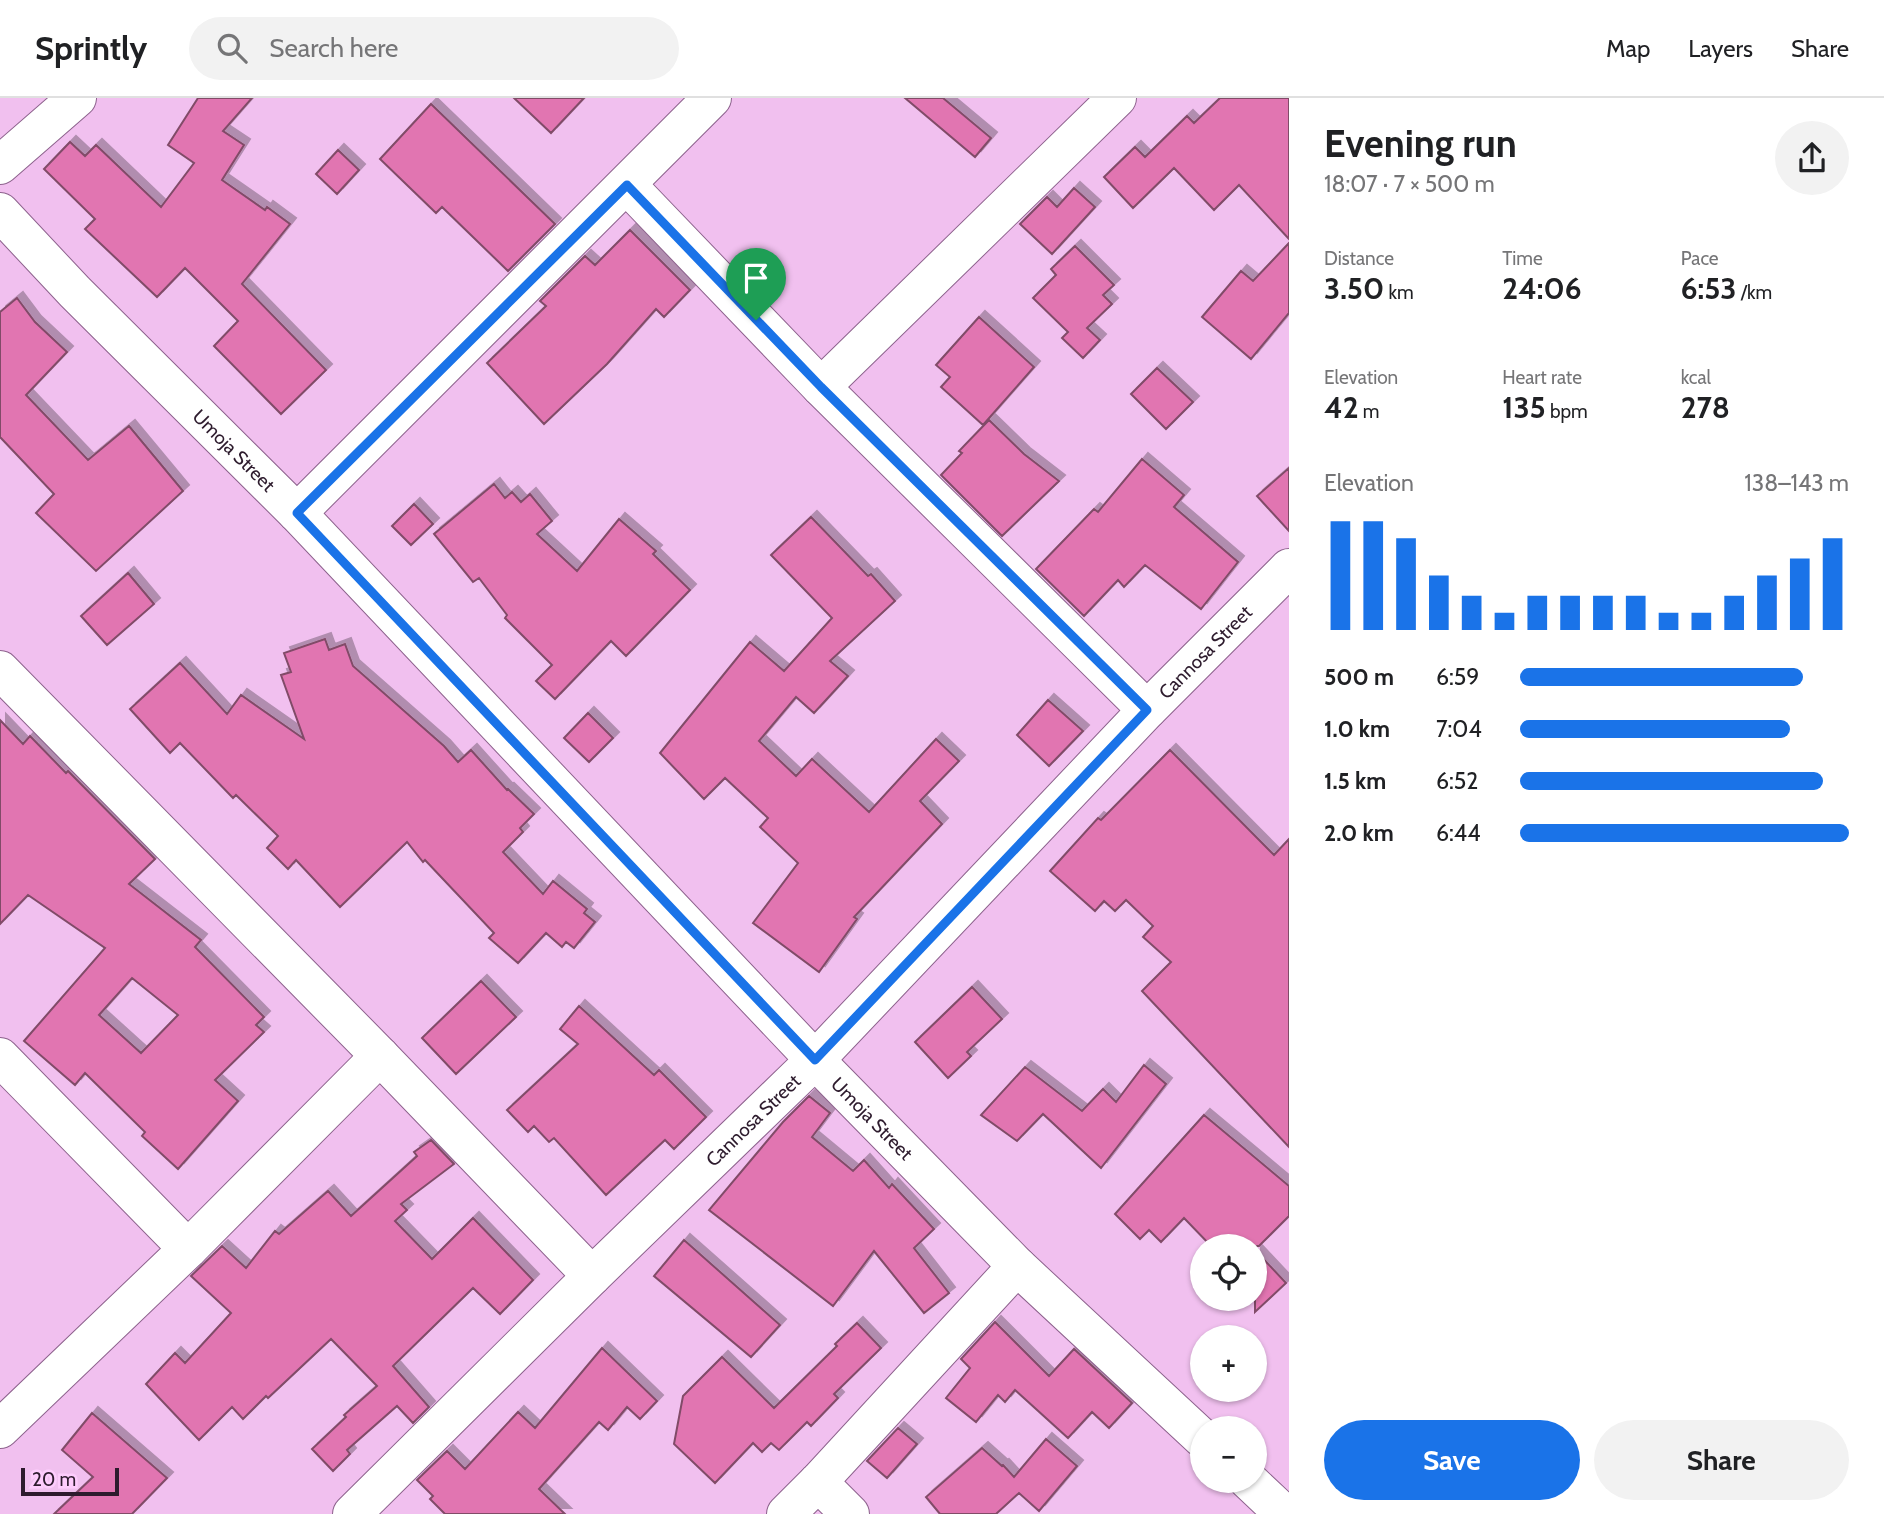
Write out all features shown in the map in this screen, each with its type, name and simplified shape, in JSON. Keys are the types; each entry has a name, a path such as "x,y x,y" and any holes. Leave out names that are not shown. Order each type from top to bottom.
{"street":[{"path":"0,165 77,98"},
{"path":"297,513 712,98"},
{"path":"821,387 1117,98"},
{"path":"627,185 821,387 1147,710"},
{"name":"Umoja Street","path":"0,212 75,292 297,513 815,1060 1017,1266 1190,1427"},
{"name":"Cannosa Street","path":"352,1514 815,1060 1147,710 1289,568"},
{"path":"0,670 592,1276"},
{"path":"0,1429 188,1249 380,1056"},
{"path":"0,1057 188,1249"},
{"path":"786,1514 1017,1266"},
{"path":"818,1482 850,1514"},
{"path":"1262,1493 1284,1514"}],"building":[{"path":"198,98 252,98 223,131 244,145 222,180 290,224 242,284 326,370 281,414 214,346 238,321 185,268 157,297 85,229 95,219 44,169 70,142 85,156 96,145 161,207 194,163 168,145"},
{"path":"514,98 584,98 551,133"},
{"path":"905,98 943,98 991,138 975,157"},
{"path":"1220,98 1289,98 1289,239 1239,185 1214,210 1174,168 1133,208 1104,177 1135,147 1145,157 1187,116 1194,123"},
{"path":"431,104 555,224 508,271 442,207 436,213 380,159"},
{"path":"338,150 359,170 337,194 316,174"},
{"path":"1074,188 1095,207 1052,254 1020,224 1047,197 1057,207"},
{"path":"630,230 690,290 664,317 656,309 607,364 544,424 487,363 546,306 540,301 585,256 595,265"},
{"path":"1289,243 1289,313 1251,359 1202,317 1241,271 1253,281"},
{"path":"1075,246 1114,285 1103,295 1112,304 1087,328 1100,340 1083,358 1062,338 1068,332 1033,298 1056,275 1051,269"},
{"path":"17,298 35,322 67,352 26,395 88,460 129,426 183,491 96,571 36,513 54,494 0,437 0,312"},
{"path":"979,317 1034,367 983,425 941,387 950,377 936,365"},
{"path":"1157,368 1193,402 1166,429 1131,394"},
{"path":"989,420 1024,454 1059,481 1002,536 941,475 962,453 959,451"},
{"path":"1142,459 1184,495 1174,507 1238,562 1201,609 1145,565 1124,587 1118,580 1084,616 1036,569 1094,509 1098,512"},
{"path":"1289,468 1289,531 1257,496"},
{"path":"494,484 505,498 512,492 521,502 530,494 552,521 537,534 577,571 619,519 656,551 653,554 690,590 626,656 611,641 555,699 536,681 552,665 505,618 507,615 479,578 473,582 434,534"},
{"path":"414,504 433,524 411,545 392,526"},
{"path":"811,517 868,576 871,574 895,601 830,661 848,676 814,713 796,697 759,741 796,776 812,759 869,812 936,739 959,761 920,801 942,824 854,917 857,919 819,972 753,923 798,863 760,827 768,818 725,778 704,799 660,753 750,642 784,671 832,618 771,555"},
{"path":"128,573 154,604 107,645 81,616"},
{"path":"325,639 329,650 345,644 353,666 444,746 458,762 471,750 507,790 534,814 520,828 523,832 503,852 543,894 553,881 587,909 584,913 595,922 574,948 566,942 562,947 546,933 518,963 489,938 494,933 425,860 423,862 407,842 340,907 296,860 288,869 267,848 278,836 236,795 233,798 180,743 170,753 130,709 180,663 227,714 241,695 304,739 281,675 291,672 284,653"},
{"path":"1048,700 1083,731 1049,766 1017,735"},
{"path":"588,713 613,738 589,762 564,738"},
{"path":"0,720 23,744 30,736 155,859 129,884 201,940 195,947 264,1017 256,1025 264,1032 215,1080 238,1101 178,1169 142,1136 145,1132 85,1073 75,1085 24,1041 105,948 28,895 0,924","holes":["132,978 178,1015 141,1053 99,1015"]},
{"path":"1170,750 1274,855 1289,839 1289,1147 1142,991 1171,962 1143,937 1153,926 1126,900 1115,911 1104,901 1095,911 1050,871 1098,818 1101,820"},
{"path":"481,981 516,1017 456,1074 422,1038"},
{"path":"972,987 1002,1019 967,1052 971,1056 948,1078 915,1042"},
{"path":"579,1006 654,1075 659,1070 706,1117 674,1149 665,1140 606,1195 554,1138 549,1142 534,1126 528,1132 507,1110 578,1044 560,1029"},
{"path":"1144,1065 1166,1084 1101,1168 1043,1114 1017,1141 981,1115 1025,1067 1082,1111 1103,1089 1116,1102"},
{"path":"809,1096 830,1113 812,1137 853,1171 864,1160 889,1188 892,1184 934,1229 914,1248 949,1293 924,1313 874,1251 833,1306 709,1210 783,1122"},
{"path":"1204,1115 1289,1186 1289,1216 1267,1238 1267,1234 1199,1234 1184,1218 1161,1242 1149,1230 1140,1239 1115,1214"},
{"path":"431,1140 454,1164 401,1204 407,1210 395,1221 432,1259 473,1218 533,1280 500,1314 473,1288 393,1366 429,1407 413,1423 397,1406 347,1450 350,1454 333,1471 312,1449 346,1417 344,1415 377,1386 331,1339 243,1419 232,1407 199,1440 146,1384 175,1353 185,1363 231,1313 191,1276 222,1246 246,1268 275,1231 279,1234 328,1191 351,1216 417,1156 414,1152"},
{"path":"684,1240 780,1325 751,1357 654,1276"},
{"path":"1267,1263 1286,1283 1267,1301"},
{"path":"995,1322 1049,1376 1074,1349 1132,1403 1109,1428 1092,1412 1068,1438 1015,1390 1005,1402 998,1395 976,1422 946,1398 970,1368 961,1359"},
{"path":"857,1323 881,1348 834,1394 838,1398 811,1426 807,1422 779,1450 771,1443 762,1452 753,1443 715,1483 674,1444 683,1396 722,1357 774,1408"},
{"path":"602,1348 657,1401 640,1419 627,1407 608,1430 599,1422 539,1489 565,1514 445,1514 430,1499 433,1496 417,1480 447,1451 465,1469 518,1412 535,1428"},
{"path":"92,1413 167,1478 132,1514 54,1514 93,1477 62,1450"},
{"path":"898,1428 917,1444 887,1478 867,1461"},
{"path":"1046,1439 1077,1466 1039,1511 1019,1493 996,1514 940,1514 926,1497 982,1448 1014,1477"}],"route":[{"path":"627,185 756,320 1147,710 815,1060 297,513 627,185"}]}
